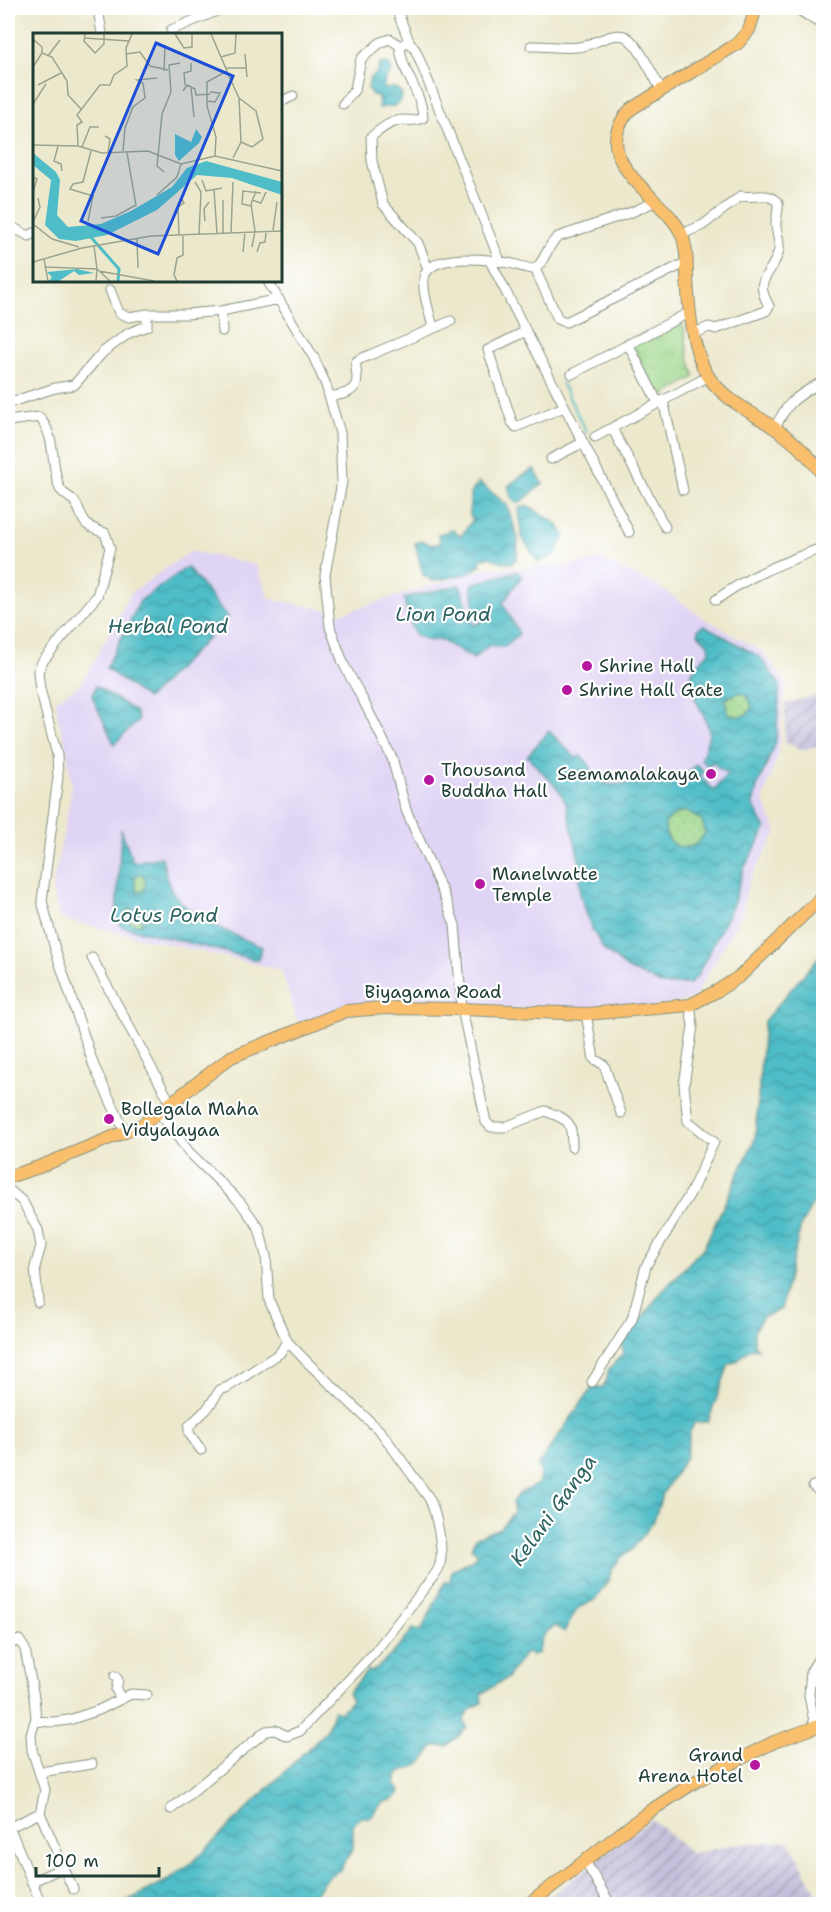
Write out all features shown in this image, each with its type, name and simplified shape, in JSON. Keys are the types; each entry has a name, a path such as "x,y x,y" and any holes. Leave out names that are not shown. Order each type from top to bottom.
{"main road":[{"path":"756,8 749,30 737,44 661,89 631,109 622,118 616,141 618,155 635,182 674,222 682,234 687,262 690,312 700,356 709,376 724,394 749,414 775,428 802,449 824,477"},
{"name":"Biyagama Road","path":"8,1177 39,1167 142,1125 231,1057 346,1011 383,1008 586,1014 690,1005 740,976 824,896"},
{"path":"529,1905 647,1813 698,1780 774,1742 819,1726"}],"street":[{"path":"98,8 102,33"},
{"path":"171,30 224,8"},
{"path":"396,8 404,43 400,58 422,106 423,118 415,122 403,120 385,126 371,137 372,161 383,204 418,243 428,269"},
{"path":"796,8 824,26"},
{"path":"531,46 580,47 623,35 638,51 661,89"},
{"path":"343,104 355,89 361,59 381,42 390,39 404,43 416,51 495,261 526,332 629,532"},
{"path":"282,101 293,96"},
{"path":"682,234 703,225 741,195 754,198 761,194 772,197 778,203 779,213 776,224 779,240 778,251 761,284 761,292 769,306 766,311 694,333"},
{"path":"535,269 541,264 552,242 558,237 632,212 654,202"},
{"path":"8,225 29,236 33,234"},
{"path":"433,328 424,279 428,269 440,261 495,261 535,269"},
{"path":"535,269 558,319 566,322 687,262"},
{"path":"268,282 315,358 340,433 342,482 325,575 330,627 344,665 392,758 406,810 455,925 462,1009 486,1122 491,1127 505,1127 546,1111 566,1119 572,1127 572,1146"},
{"path":"110,290 119,313 129,317 221,310 279,299"},
{"path":"221,310 222,331"},
{"path":"572,374 690,312"},
{"path":"8,404 55,388 74,385 103,352 129,333 147,326 147,314"},
{"path":"330,398 350,391 356,386 355,366 360,359 451,321"},
{"path":"526,332 488,350 513,422 516,427 564,407"},
{"path":"628,344 661,402 683,490"},
{"path":"595,436 709,376"},
{"path":"775,428 791,402 824,380"},
{"path":"8,421 39,417 48,426 61,490 74,502 81,519 88,527 105,533 110,548 97,596 42,662 38,672 40,689 57,754 58,777 42,901 55,949 94,1066 124,1132"},
{"path":"612,428 665,527"},
{"path":"551,459 582,443"},
{"path":"716,600 736,585 762,572 824,547"},
{"path":"92,958 170,1102"},
{"path":"592,1382 632,1319 646,1266 691,1192 714,1142 688,1121 684,1086 693,1026 690,1005"},
{"path":"586,1014 594,1059 604,1065 621,1113"},
{"path":"158,1111 194,1158 240,1202 260,1228 266,1256 269,1300 287,1341 381,1432 429,1498 439,1537 440,1564 433,1577 375,1652 300,1731 287,1736 275,1730 266,1731 171,1809"},
{"path":"8,1189 23,1202 38,1230 41,1246 35,1267 38,1302"},
{"path":"201,1450 189,1433 189,1426 207,1409 220,1390 280,1353 287,1341"},
{"path":"813,1486 824,1495"},
{"path":"8,1645 19,1640 25,1649 34,1697 35,1722 31,1734 32,1750 45,1790 40,1813 73,1889"},
{"path":"819,1726 809,1695 811,1671 824,1650"},
{"path":"115,1676 118,1680 116,1690 121,1698"},
{"path":"35,1722 69,1720 99,1710 132,1689 147,1695"},
{"path":"40,1772 92,1764"},
{"path":"40,1813 8,1827 41,1905"},
{"path":"585,1861 610,1905"},
{"path":"31,1882 64,1867"}],"shaded area":[{"path":"191,551 256,565 270,599 343,613 487,568 567,566 600,559 661,588 702,617 763,652 787,683 782,709 779,752 763,799 777,832 749,881 741,915 695,997 666,1006 586,1011 383,1006 299,1026 281,970 60,919 52,889 70,800 71,784 67,750 57,714 56,700 82,683 131,593"},
{"path":"823,694 823,744 802,750 785,742 785,704"},
{"path":"651,1819 692,1854 736,1844 789,1841 823,1904 540,1904"}],"green space":[{"path":"669,325 684,327 688,355 695,377 659,398 633,345"},
{"path":"740,692 748,695 752,706 749,713 740,717 728,714 725,699"},
{"path":"685,811 702,820 705,833 696,844 690,847 673,844 665,829 665,823 675,814"},
{"path":"143,874 146,886 143,891 137,892 134,878 136,875"},
{"path":"129,909 143,920 142,923 127,921 124,913"}],"water":[{"path":"384,63 392,70 385,80 383,89 396,88 402,94 401,101 394,106 379,108 378,96 372,95 368,88 370,78 376,74 380,64"},
{"path":"534,469 543,484 518,504 512,499 508,486"},
{"path":"479,482 507,505 518,538 517,558 511,564 488,557 480,559 481,565 467,574 433,581 423,575 415,543 423,541 432,545 440,543 438,534 453,530 461,536 473,519 469,514 471,492"},
{"path":"528,506 556,523 565,535 556,554 538,562 521,536 519,508"},
{"name":"Herbal Pond","path":"187,567 228,618 147,699 106,668 140,601"},
{"name":"Lion Pond","path":"516,571 522,576 503,603 519,634 504,647 489,645 474,659 439,639 430,641 415,635 407,616 404,598 460,585 474,625 481,622 474,605 472,584"},
{"path":"704,625 760,657 780,685 776,742 757,787 753,805 766,829 743,870 733,905 697,976 690,984 663,985 628,969 604,950 591,927 580,894 579,860 566,803 559,790 527,756 549,731 576,758 581,756 585,759 597,778 608,784 665,783 680,778 696,764 704,771 700,776 714,790 727,774 712,762 708,766 701,760 709,732 693,693 691,677 696,666 710,651 708,644 698,634 698,629","holes":["740,692 748,696 752,706 749,713 740,717 728,714 725,699","685,811 702,820 705,833 696,844 690,847 673,844 665,829 665,823 675,814"]},
{"path":"96,686 136,712 138,721 114,744 92,696"},
{"name":"Lotus Pond","path":"121,829 133,862 162,857 169,885 186,907 223,930 262,947 258,960 121,926 116,918","holes":["143,874 146,886 143,891 137,892 134,878 136,875","130,909 143,920 142,923 127,921 124,913"]},
{"name":"Kelani Ganga","path":"823,952 823,1186 801,1225 781,1309 763,1316 754,1331 754,1345 758,1349 751,1348 737,1361 729,1364 708,1422 695,1422 690,1432 686,1457 662,1495 654,1521 631,1551 621,1557 595,1600 578,1608 564,1632 556,1626 545,1633 541,1640 539,1653 532,1655 525,1653 507,1678 481,1694 482,1703 466,1715 464,1721 467,1727 463,1732 447,1746 433,1746 420,1764 399,1772 395,1783 400,1792 394,1799 382,1803 370,1818 362,1817 353,1824 353,1848 340,1870 326,1879 310,1904 121,1904 168,1880 194,1861 326,1731 334,1710 341,1712 352,1700 348,1693 368,1670 371,1672 389,1658 413,1629 421,1631 445,1582 450,1581 452,1570 474,1559 477,1552 471,1548 476,1537 500,1528 514,1512 512,1502 520,1493 538,1484 541,1473 538,1465 594,1385 602,1388 607,1380 608,1370 623,1353 622,1344 659,1295 704,1247 755,1139 764,1021"}],"waterway":[{"path":"562,384 587,433"}],"place":[{"name":"Shrine Hall","path":"587,666"},
{"name":"Shrine Hall Gate","path":"567,690"},
{"name":"Seemamalakaya","path":"711,774"},
{"name":"Thousand Buddha Hall","path":"429,780"},
{"name":"Manelwatte Temple","path":"480,884"},
{"name":"Bollegala Maha Vidyalayaa","path":"109,1119"},
{"name":"Grand Arena Hotel","path":"755,1765"}]}
